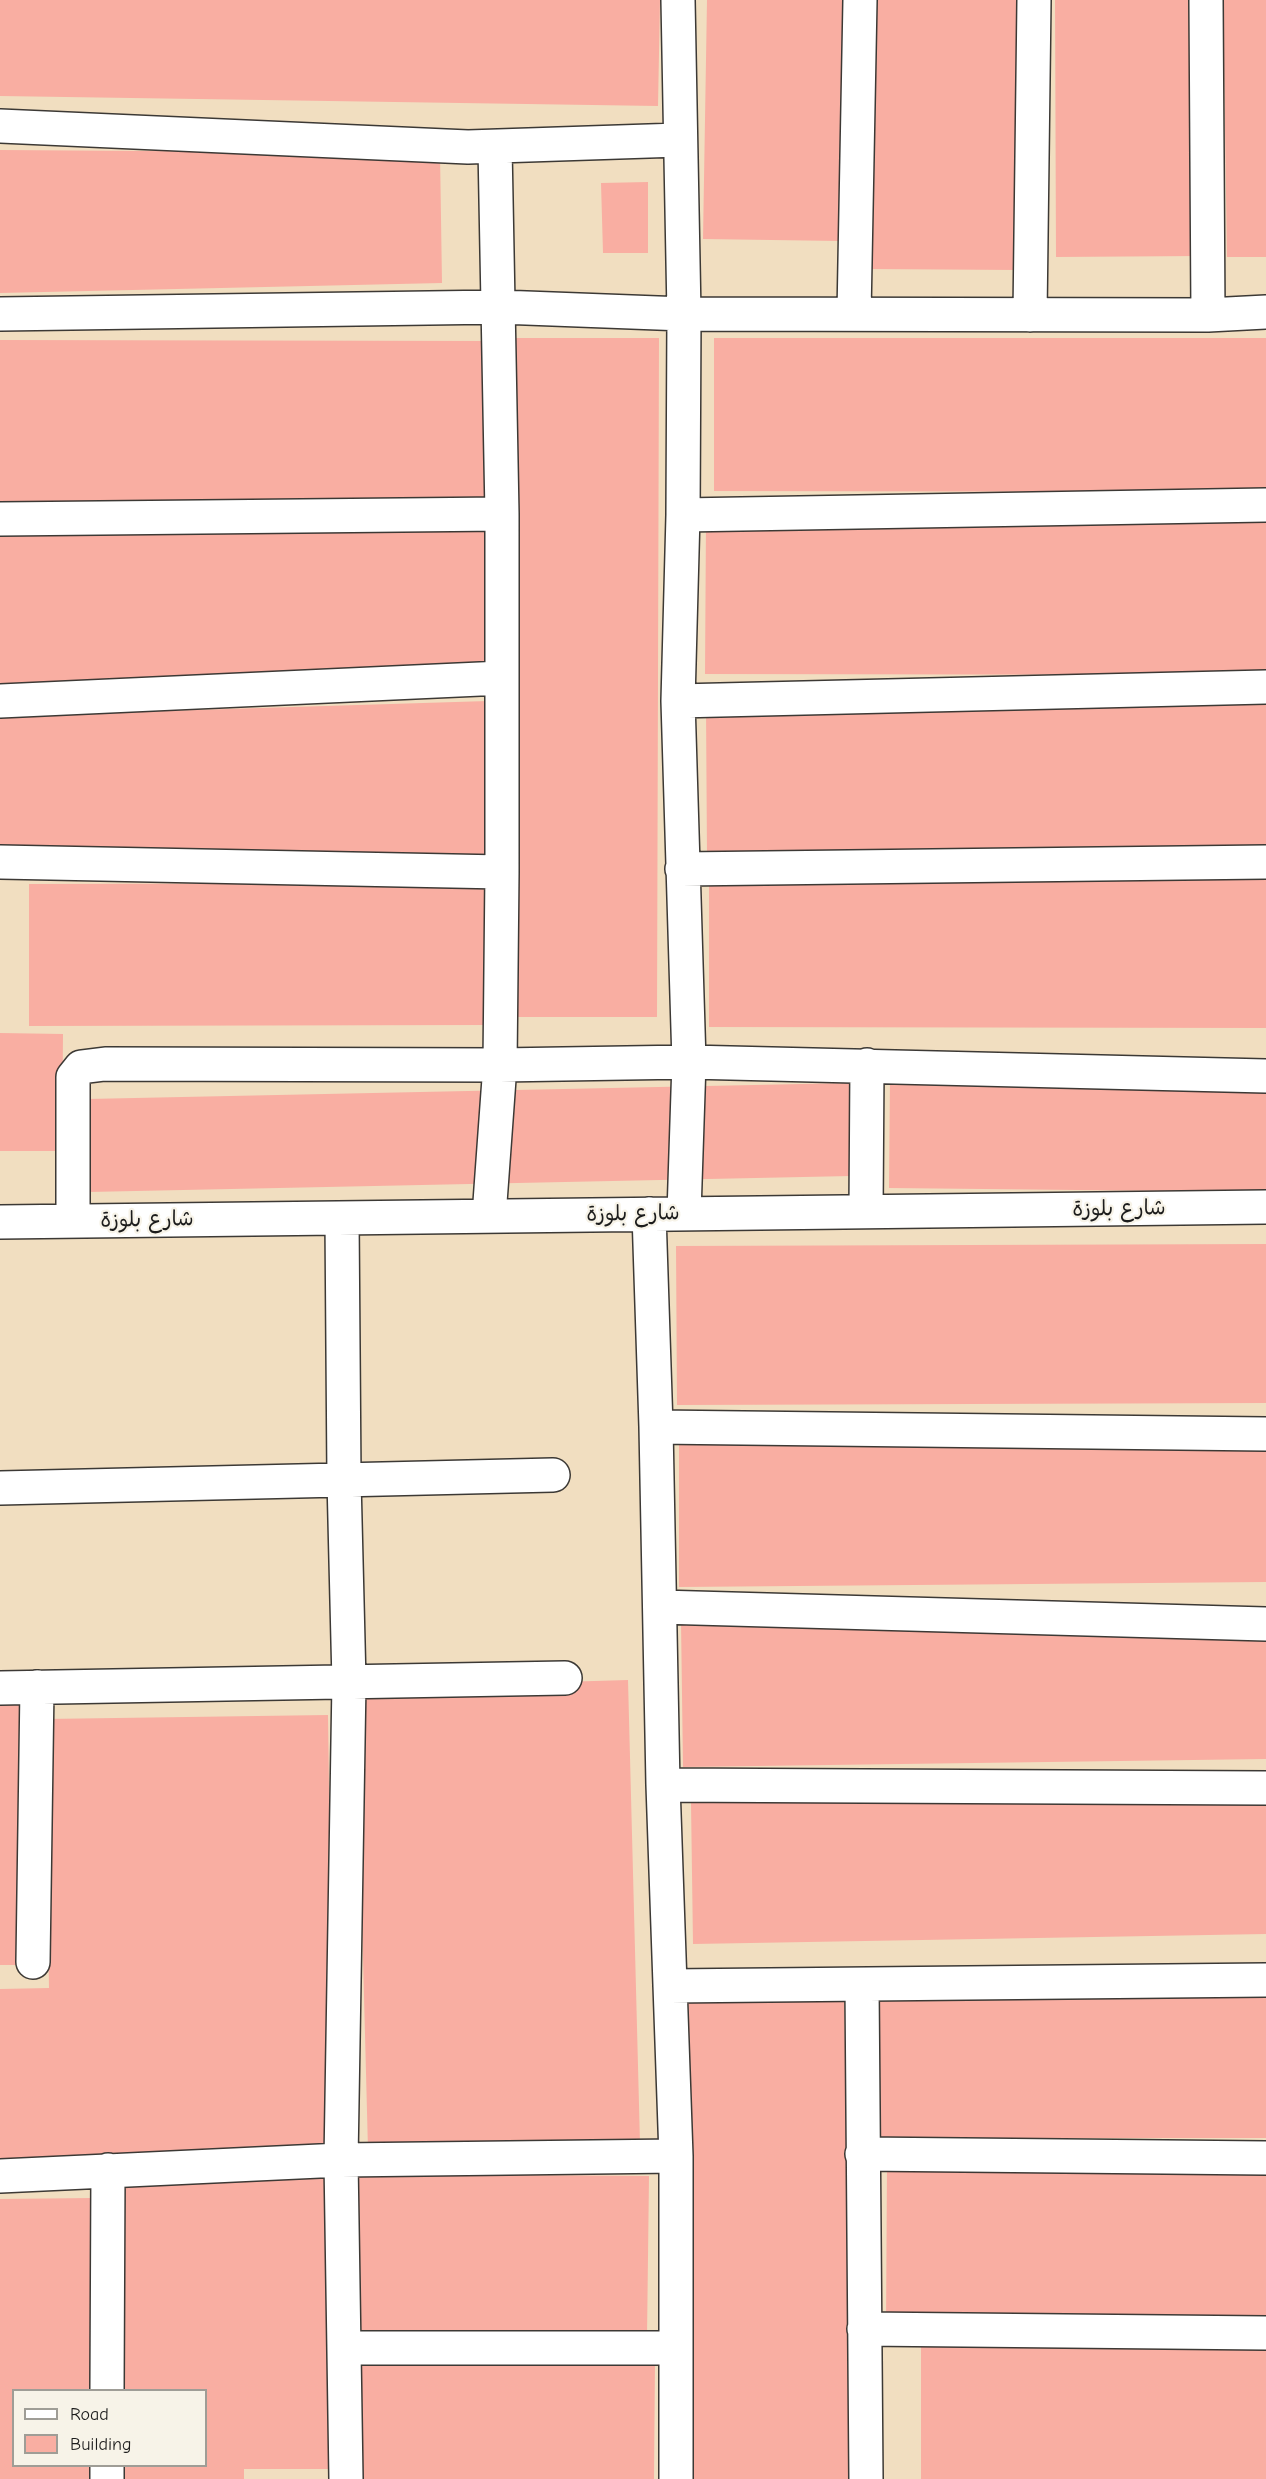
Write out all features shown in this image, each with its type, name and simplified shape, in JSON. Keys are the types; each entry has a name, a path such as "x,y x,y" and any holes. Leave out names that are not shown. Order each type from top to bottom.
{"street":[{"path":"678,0 684,314 683,515 678,701 689,1062 684,1213"},
{"path":"854,314 860,0"},
{"path":"1030,315 1034,0"},
{"path":"1206,0 1208,315"},
{"path":"0,126 495,147 679,140"},
{"path":"489,1216 500,1065 502,872 502,514 500,307 495,147"},
{"path":"0,314 500,307 684,314 1208,315 1266,312"},
{"path":"683,515 1266,505"},
{"path":"0,519 502,514"},
{"path":"0,701 502,678"},
{"path":"678,701 1266,687"},
{"path":"0,862 502,872"},
{"path":"682,869 1266,862"},
{"path":"73,1221 73,1077 81,1066 105,1064 500,1065 689,1062 1266,1076"},
{"path":"866,1211 867,1065"},
{"name":"شارع بلوزة","path":"0,1222 1266,1207"},
{"path":"649,1214 663,1785 676,2156 676,2479"},
{"path":"342,1218 344,1480 349,1682 341,2160 346,2479"},
{"path":"656,1427 1266,1434"},
{"path":"0,1488 553,1475"},
{"path":"660,1607 1266,1624"},
{"path":"0,1688 565,1678"},
{"path":"33,1962 36,1687"},
{"path":"663,1785 1266,1788"},
{"path":"670,1986 1266,1980"},
{"path":"862,1985 866,2479"},
{"path":"862,2154 1266,2158"},
{"path":"0,2176 341,2160 676,2156"},
{"path":"107,2389 108,2170"},
{"path":"864,2330 1266,2333"},
{"path":"344,2348 676,2348"}],"building":[{"path":"0,0 660,0 658,106 0,96"},
{"path":"707,0 843,0 840,241 703,239"},
{"path":"870,0 1020,0 1017,270 867,269"},
{"path":"1055,0 1198,0 1200,256 1056,257"},
{"path":"1223,0 1266,0 1266,257 1227,257"},
{"path":"0,150 440,153 442,283 0,293"},
{"path":"648,182 648,253 603,253 601,183"},
{"path":"514,338 659,338 657,1017 513,1017"},
{"path":"714,338 1266,338 1266,492 714,491"},
{"path":"0,340 492,341 492,504 0,504"},
{"path":"706,521 1266,521 1266,675 705,674"},
{"path":"0,531 493,532 486,666 0,685"},
{"path":"488,701 493,859 0,850 0,716"},
{"path":"1266,703 1266,851 707,856 706,708"},
{"path":"709,874 1266,875 1266,1028 709,1027"},
{"path":"487,883 487,1025 29,1026 29,884"},
{"path":"0,1033 63,1034 62,1151 0,1151"},
{"path":"890,1079 1266,1083 1266,1192 889,1188"},
{"path":"849,1083 851,1176 88,1192 87,1099"},
{"path":"1266,1244 1266,1403 677,1405 676,1246"},
{"path":"1266,1438 1266,1582 679,1587 679,1443"},
{"path":"1266,1613 1266,1759 683,1767 681,1622"},
{"path":"628,1680 640,2143 368,2150 356,1688"},
{"path":"28,1703 22,1965 0,1965 0,1705"},
{"path":"328,1715 334,2156 0,2161 0,1989 49,1988 45,1719"},
{"path":"1266,1793 1266,1934 693,1944 691,1803"},
{"path":"875,1979 1266,1980 1266,2138 875,2138"},
{"path":"844,1985 852,2479 688,2479 681,1988"},
{"path":"887,2166 1266,2167 1266,2325 886,2325"},
{"path":"329,2173 331,2469 244,2469 244,2479 118,2479 118,2467 207,2467 207,2389 118,2389 116,2175"},
{"path":"358,2174 649,2176 647,2337 357,2335"},
{"path":"92,2198 93,2389 12,2389 12,2467 93,2467 93,2479 0,2479 0,2199"},
{"path":"921,2339 1266,2340 1266,2479 921,2479"},
{"path":"361,2358 655,2360 654,2479 360,2479"}]}
